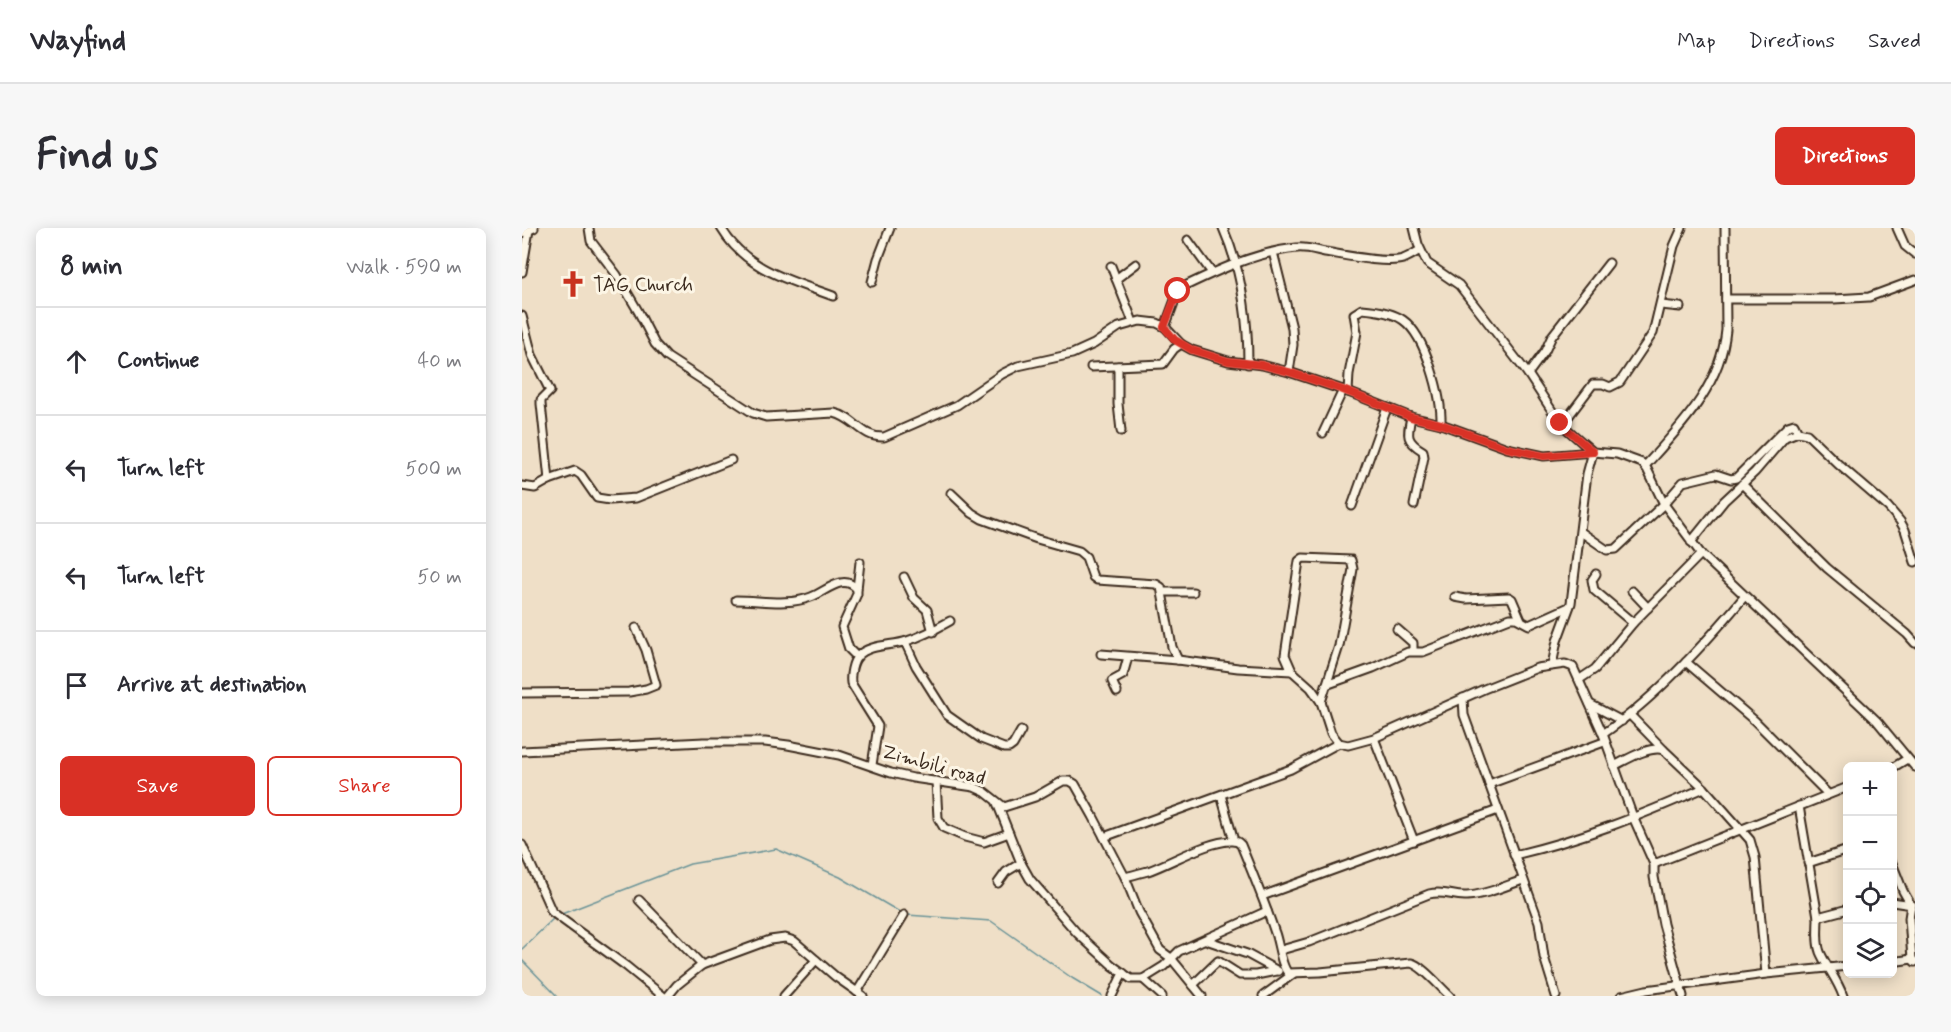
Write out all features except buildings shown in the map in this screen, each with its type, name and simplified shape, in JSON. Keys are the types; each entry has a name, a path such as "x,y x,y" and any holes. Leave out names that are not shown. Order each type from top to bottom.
{"street":[{"path":"589,228 591,241 617,275 655,344 667,357 753,413 766,417 834,413 843,416 872,436 884,436 957,405 1002,374 1018,366 1084,349 1119,327 1133,322 1157,323 1181,344 1192,350 1220,359 1273,367 1346,391 1411,417 1441,424 1507,448 1544,456 1593,452 1617,454 1635,459 1645,466 1664,504 1690,542 1744,597 1877,721 1915,767"},
{"path":"722,228 733,246 751,262 833,296"},
{"path":"872,282 890,228"},
{"path":"1223,228 1236,263 1246,315 1248,364"},
{"path":"1414,228 1420,250 1429,265 1460,285 1528,374 1562,425 1593,452"},
{"path":"1562,425 1593,384 1610,387 1620,382 1653,333 1674,246 1682,228"},
{"path":"1645,466 1705,393 1724,347 1726,330 1725,228"},
{"path":"1898,228 1905,246 1915,254"},
{"path":"522,272 529,230"},
{"path":"1188,240 1212,273"},
{"path":"1164,327 1179,289 1236,263 1298,248 1393,260 1404,259 1420,250"},
{"path":"1274,255 1292,328 1293,345 1289,372"},
{"path":"1116,279 1136,264"},
{"path":"1528,374 1556,330 1609,264"},
{"path":"1111,267 1133,322"},
{"path":"1726,300 1869,297 1915,280"},
{"path":"1661,305 1680,307"},
{"path":"1323,433 1346,391 1356,342 1354,314 1362,309 1387,313 1404,320 1426,353 1438,397 1441,424"},
{"path":"522,316 532,355 550,392 541,404 549,480"},
{"path":"1091,367 1163,364 1174,348 1181,344"},
{"path":"1118,366 1118,404 1122,431"},
{"path":"1352,506 1387,408"},
{"path":"1411,417 1409,440 1411,444 1423,451 1424,457 1414,505"},
{"path":"1581,532 1607,550 1613,551 1621,547 1683,482 1716,474 1736,478 1788,426 1794,424 1798,432"},
{"path":"1690,542 1724,501 1785,437 1798,432 1807,434 1888,507 1905,530 1915,562"},
{"path":"1552,664 1573,589 1574,563 1581,532 1587,474 1593,452"},
{"path":"522,486 535,488 549,480 578,472 597,498 625,500 649,494 731,460"},
{"path":"1742,484 1827,568 1915,643"},
{"path":"951,493 972,513 982,519 1079,551 1086,557 1093,577 1097,580 1161,586 1171,640 1178,660"},
{"path":"1580,679 1595,669 1633,623 1701,554"},
{"path":"1321,702 1339,646 1353,569 1351,560 1303,558 1299,561 1286,656 1292,671 1311,688 1321,702 1331,733 1339,742 1348,745 1374,738 1537,668 1552,664 1565,664 1573,667 1580,679 1633,817 1654,864 1654,877 1663,924 1683,996"},
{"path":"857,657 849,649 842,627 857,594 860,562"},
{"path":"1596,574 1592,580 1594,591 1633,623"},
{"path":"904,577 914,598 927,610 933,632"},
{"path":"736,600 795,601 811,597 846,581 852,583 857,589"},
{"path":"1632,591 1648,608"},
{"path":"1162,592 1193,592"},
{"path":"1455,597 1467,599 1509,597 1521,620"},
{"path":"1489,784 1603,738 1686,662 1744,597"},
{"path":"1326,685 1413,650 1423,652 1510,618 1516,618 1527,625 1532,625 1569,607"},
{"path":"872,765 878,726 851,683 850,675 857,657 869,650 905,642 933,632 950,621"},
{"path":"522,693 628,692 656,685 646,650 636,628"},
{"path":"1396,629 1413,643 1413,650"},
{"path":"905,642 916,666 947,715 957,720 965,729 981,739 1004,748 1009,748 1021,731"},
{"path":"1101,654 1292,671"},
{"path":"1117,692 1112,681 1123,675 1128,657"},
{"path":"1686,662 1755,721 1828,794"},
{"path":"1463,698 1464,715 1539,922 1544,957 1556,996"},
{"path":"1590,705 1622,721"},
{"path":"1630,715 1704,788 1750,840 1755,857 1766,974"},
{"path":"1374,738 1414,841"},
{"name":"Zimbili road","path":"522,751 704,742 765,742 818,750 872,765 891,773 974,787 985,792 1004,807 1035,797 1063,780 1070,781 1075,784 1104,837 1125,877 1139,912 1160,950 1171,958 1202,996"},
{"path":"1104,837 1291,769 1339,742"},
{"path":"1614,766 1641,753 1658,748 1663,749"},
{"path":"1897,766 1908,759"},
{"path":"936,781 938,818 944,828 984,842 1009,833"},
{"path":"1514,855 1609,828 1704,788"},
{"path":"1654,864 1843,789"},
{"path":"1221,795 1234,841"},
{"path":"997,803 1021,863 1030,879 1092,948 1131,979 1143,979 1164,966 1187,947 1267,911"},
{"path":"1799,806 1818,918 1817,934 1820,951 1838,982 1843,996"},
{"path":"1262,896 1498,810"},
{"path":"1125,877 1148,871 1208,847 1234,841 1241,845 1289,973"},
{"path":"522,845 552,912 663,996"},
{"path":"1808,863 1843,852"},
{"path":"998,882 1006,872 1021,863"},
{"path":"1896,870 1903,891 1913,905"},
{"path":"1281,950 1309,942 1429,894 1438,892 1464,896 1476,895 1523,880"},
{"path":"639,900 702,966"},
{"path":"1897,903 1913,905"},
{"path":"1897,962 1914,961 1909,918 1913,905"},
{"path":"1818,918 1843,910"},
{"path":"668,996 677,985 702,966 770,940 785,938 794,941 860,994 904,915"},
{"path":"1206,940 1247,954 1276,971"},
{"path":"784,996 816,960"},
{"path":"1192,985 1218,961 1240,975 1411,963 1425,970 1432,980 1450,996"},
{"path":"1621,996 1646,990 1766,974 1843,967"},
{"path":"1263,996 1289,973"},
{"path":"1112,996 1123,974"},
{"path":"1143,979 1161,996"}],"waterway":[{"path":"559,915 690,864 776,849 840,877 903,914"},
{"path":"907,915 991,921 1072,978 1102,996"},
{"path":"522,949 555,917"},
{"path":"522,960 557,996"}],"place":[{"name":"TAG Church","path":"573,284"}],"route":[{"path":"1178,291 1164,327 1175,340 1192,350 1228,361 1273,367 1368,399 1411,417 1441,424 1507,448 1544,456 1593,452 1560,423"}]}
